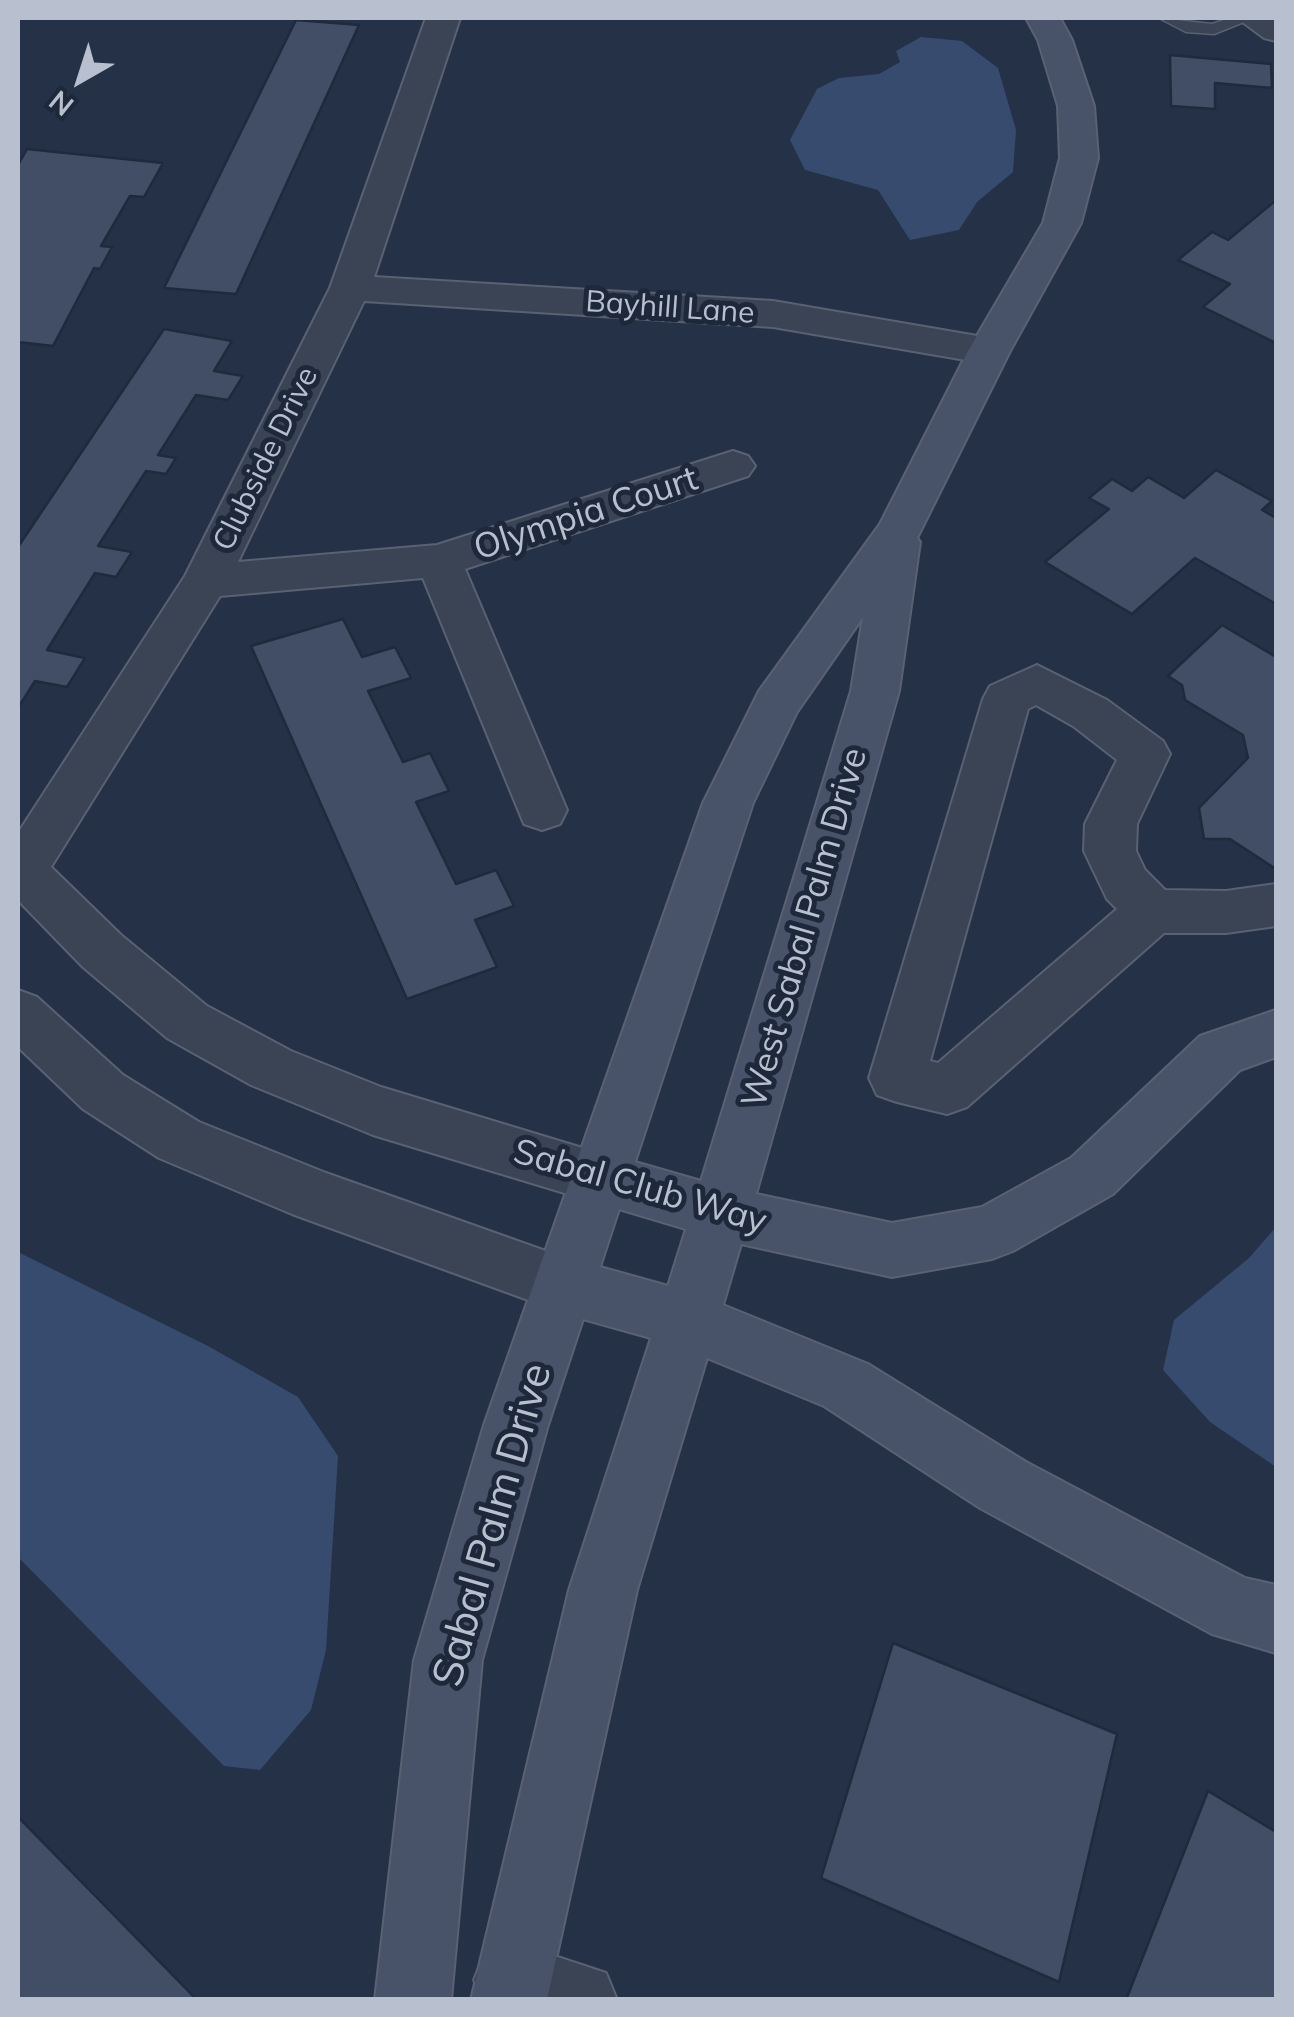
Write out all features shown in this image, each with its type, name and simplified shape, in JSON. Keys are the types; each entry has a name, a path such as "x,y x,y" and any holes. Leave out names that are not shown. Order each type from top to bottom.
{"street":[{"name":"Clubside Drive","path":"20,871 206,582 350,288 444,18"},
{"name":"West Sabal Palm Drive","path":"601,1178 728,802 776,704 899,530 988,350 1062,223 1079,158 1076,106 1055,40 1043,18"},
{"path":"1254,18 1276,31"},
{"name":"Bayhill Lane","path":"350,288 773,314 988,350"},
{"name":"Olympia Court","path":"206,582 440,561 733,466"},
{"name":"West Sabal Palm Drive","path":"688,1320 875,691 899,530"},
{"name":"Olympia Court","path":"440,561 542,810"},
{"path":"1152,912 1126,884 1110,851 1111,824 1144,754 1090,713 1037,683 1007,699 897,1078 947,1090 1152,912 1226,912 1276,905"},
{"name":"Sabal Club Way","path":"20,871 102,951 187,1022 271,1068 373,1110 721,1214 892,1250 992,1232 1092,1176 1220,1053 1276,1033"},
{"path":"18,1014 103,1092 179,1140 313,1195 564,1285 688,1320 846,1385 1002,1485 1236,1610 1276,1619"},
{"name":"Sabal Palm Drive","path":"413,2000 448,1660 516,1425 601,1178"},
{"path":"533,1993 603,1590 688,1320"}],"lane":[{"path":"1168,18 1192,28 1214,29 1245,18"}],"water":[{"path":"921,37 962,41 998,68 1016,130 1013,172 977,202 959,230 910,240 878,190 805,170 790,140 817,89 839,78 879,74 900,62 896,51"},
{"path":"1276,1227 1276,1467 1210,1422 1163,1370 1174,1320 1249,1258"},
{"path":"18,1252 208,1346 298,1397 338,1456 326,1650 311,1710 260,1770 224,1766 18,1557"}],"building":[{"path":"296,20 359,25 236,294 164,288"},
{"path":"1170,55 1271,64 1272,88 1215,83 1215,109 1171,106"},
{"path":"27,149 163,163 144,197 130,196 101,246 112,247 100,269 94,268 53,346 18,342 18,165"},
{"path":"1275,201 1276,343 1203,307 1230,284 1178,260 1212,232 1228,240"},
{"path":"164,329 232,341 214,371 243,376 228,400 196,395 158,455 176,458 166,474 146,471 98,546 132,552 116,577 95,573 47,650 85,658 67,687 35,681 18,708 18,547"},
{"path":"1216,470 1272,501 1262,510 1276,518 1276,604 1195,558 1132,614 1045,562 1109,509 1089,498 1112,479 1132,491 1148,477 1184,498"},
{"path":"343,619 362,657 395,647 411,678 368,691 403,762 430,753 449,791 416,802 456,884 496,870 514,906 475,920 497,967 407,999 251,646"},
{"path":"1222,625 1276,657 1276,869 1230,839 1204,839 1199,808 1248,758 1243,735 1185,700 1182,685 1168,676"},
{"path":"893,1643 1117,1734 1059,1982 821,1878"},
{"path":"1208,1791 1276,1832 1276,2000 1126,2000"},
{"path":"18,1817 197,2000 18,2000"}]}
